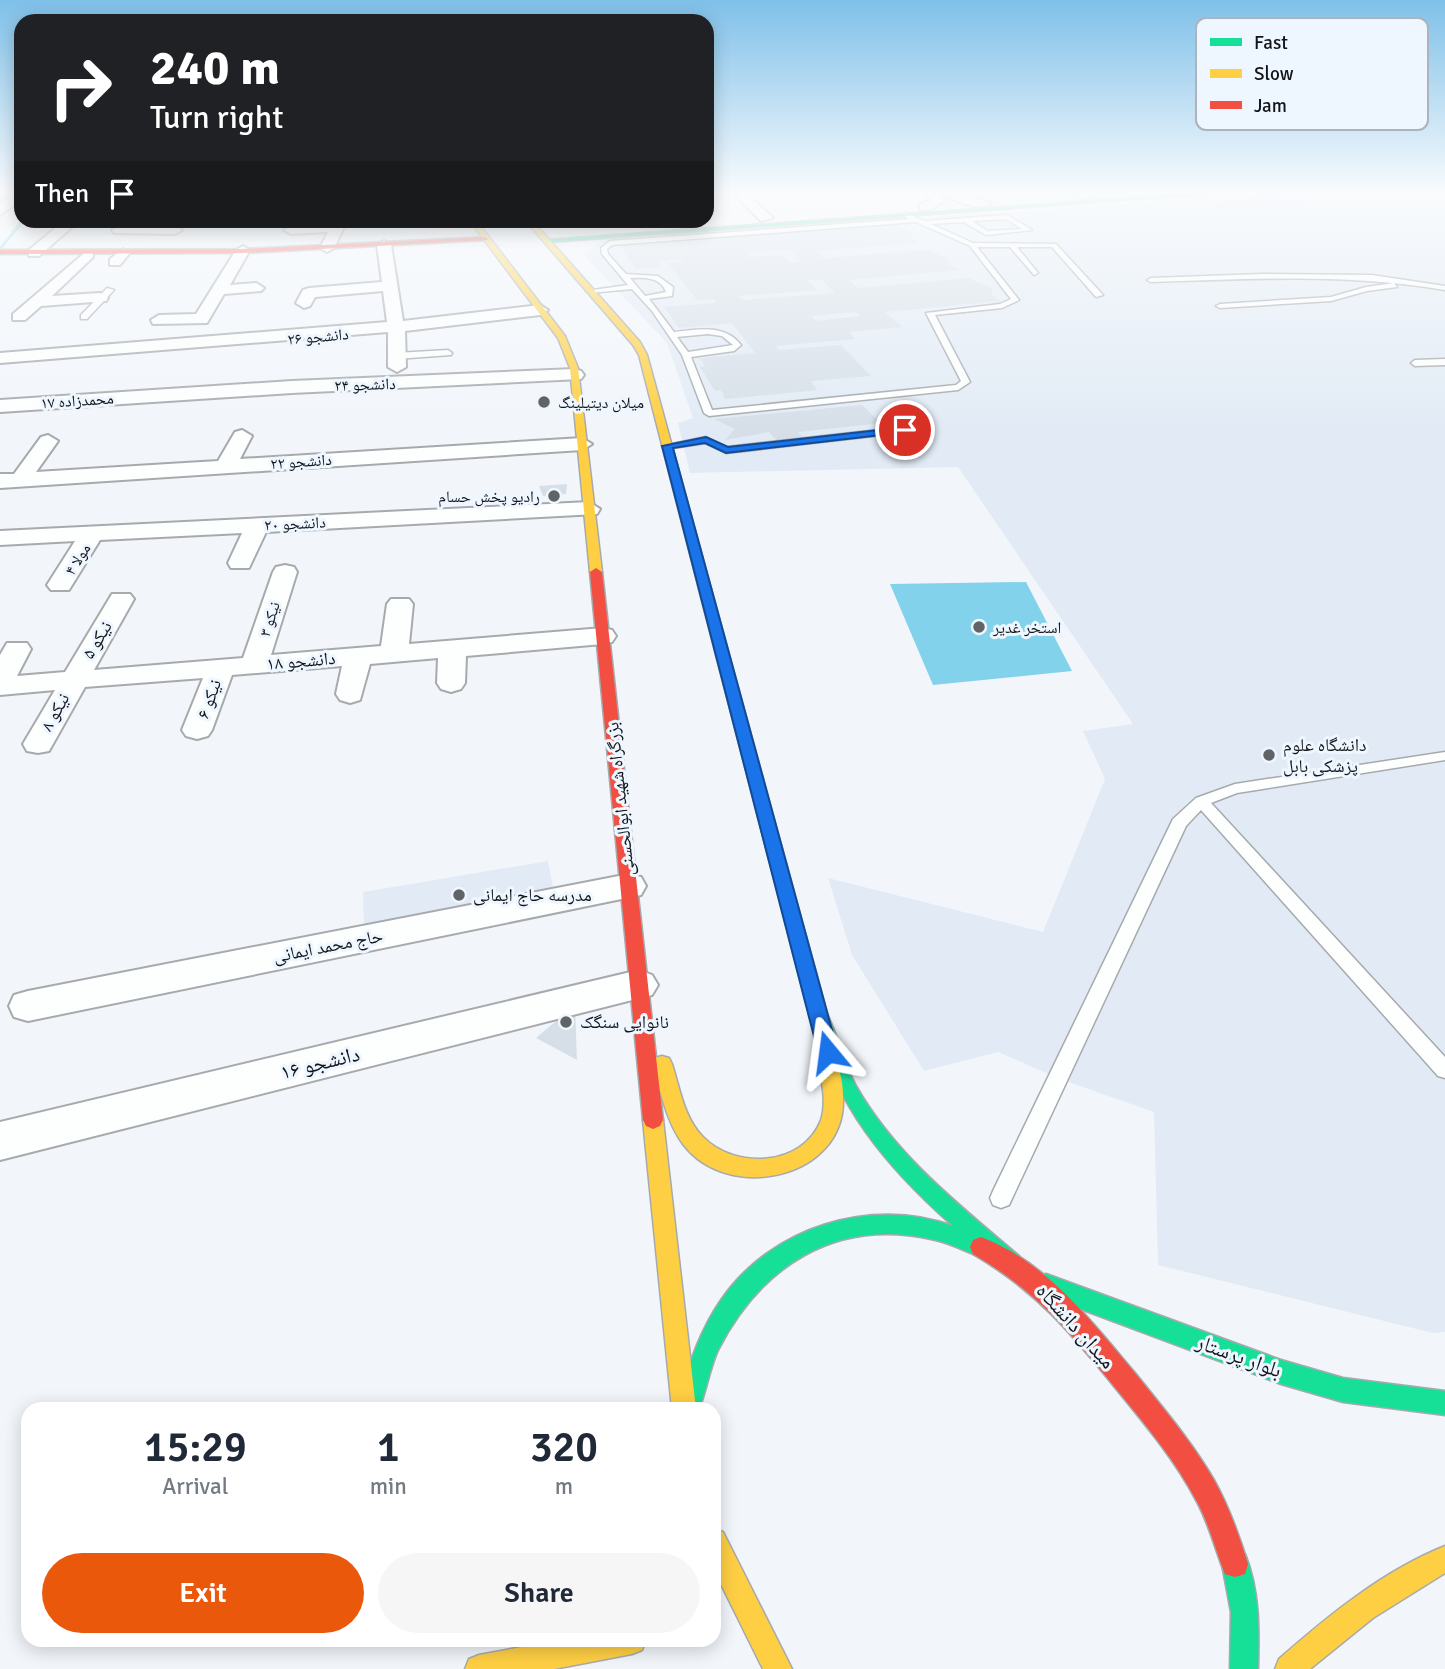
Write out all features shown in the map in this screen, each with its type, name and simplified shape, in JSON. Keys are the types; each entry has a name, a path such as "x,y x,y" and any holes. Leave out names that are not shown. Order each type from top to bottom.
{"main road":[{"name":"بزرگراه شهید ابوالحسنی","path":"511,272 568,349 575,375 685,1402"},
{"path":"575,272 640,349 824,1038 843,1090 869,1130 927,1190 1011,1263"},
{"path":"639,985 657,1051 685,1128 697,1146 715,1160 738,1168 762,1170 786,1166 806,1156 821,1140 830,1122 834,1101 824,1038"},
{"name":"میدان دانشگاه","path":"688,1402 704,1346 719,1318 757,1272 806,1241 862,1226 921,1227 982,1246 1039,1283 1065,1308 1173,1439 1205,1486 1223,1527 1237,1570 1245,1615 1244,1669"},
{"name":"بلوار پرستار","path":"1039,1283 1281,1372 1343,1390 1445,1403"},
{"path":"721,1555 778,1669"},
{"path":"1289,1669 1356,1612 1400,1582 1445,1559"},
{"path":"479,1669 595,1647"}],"street":[{"path":"19,317 69,272"},
{"path":"159,320 201,319 230,272"},
{"path":"387,272 396,328 396,361"},
{"path":"304,303 309,293 333,285 389,286"},
{"path":"191,298 256,288"},
{"path":"37,301 105,294"},
{"name":"دانشجو ۲۶","path":"0,358 95,352 158,355 235,343 328,341 396,328 540,310"},
{"path":"235,343 245,318"},
{"path":"83,367 95,352"},
{"name":"دانشجو ۲۴","path":"151,403 289,396 575,375"},
{"path":"69,418 84,398"},
{"name":"محمدزاده ۱۷","path":"0,406 84,398 151,403"},
{"path":"441,451 442,429"},
{"path":"226,466 242,436"},
{"path":"10,481 48,441"},
{"name":"دانشجو ۲۲","path":"10,481 441,451 582,444"},
{"name":"دانشجو ۲۰","path":"0,538 589,509"},
{"path":"240,563 257,525"},
{"name":"مولا ۴","path":"60,585 93,532"},
{"name":"نیکو ۳","path":"254,665 285,572"},
{"name":"نیکو ۵","path":"72,681 121,599"},
{"path":"394,653 400,604"},
{"name":"دانشجو ۱۸","path":"0,684 72,681 603,636"},
{"path":"0,684 17,649"},
{"path":"451,683 452,649"},
{"path":"350,694 358,656"},
{"name":"نیکو ۶","path":"197,730 220,669"},
{"name":"نیکو ۸","path":"38,744 72,681"},
{"name":"حاج محمد ایمانی","path":"28,1006 629,887"},
{"name":"دانشجو ۱۶","path":"0,1141 639,985"}],"lane":[{"path":"620,272 644,298 686,355 709,412 942,391 966,382 930,313 1002,306 1015,300 993,272"},
{"path":"1078,272 1099,295"},
{"path":"624,276 652,275 660,278 670,289 668,294 644,298"},
{"path":"1151,280 1388,277 1445,288"},
{"path":"1220,306 1331,299 1366,289 1421,283"},
{"path":"590,291 634,287"},
{"path":"84,317 105,294"},
{"path":"672,335 717,332 729,335 737,345 722,352 686,355"},
{"path":"396,361 448,353"},
{"path":"1415,363 1445,362"},
{"path":"730,403 878,389 886,396"},
{"path":"667,446 706,440 726,450 905,430"},
{"path":"1000,1198 1060,1079 1146,888 1179,823 1201,801 1235,789 1445,756"},
{"path":"1201,801 1445,1070"}],"shaded area":[{"name":"دانشگاه علوم پزشکی بابل","path":"600,272 1445,272 1445,1332 1433,1333 1158,1265 1154,1112 1060,1079 998,1052 924,1071 852,955 828,878 1043,932 1105,779 1083,731 1133,724 958,467 690,473 678,423 693,418 667,343"},
{"name":"مدرسه حاج ایمانی","path":"548,861 555,898 364,930 363,892"}],"water":[{"name":"استخر غدیر","path":"1026,582 1072,671 933,685 890,584"}],"building":[{"path":"675,272 937,272 849,280 858,288 969,278 991,288 991,294 1000,301 885,312 902,327 849,332 855,339 776,346 778,350 841,345 871,376 811,381 817,390 725,399 721,390 715,391 700,367 705,366 700,358 755,353 732,323 679,328 664,307 716,303 714,299 697,300","holes":["821,279 835,293 743,300 739,296 817,290 807,280","856,312 861,316 816,321 811,316"]},
{"path":"862,405 881,423 798,432 803,437 776,440 769,432 725,440 735,429 714,419"},
{"path":"567,484 566,494 543,496 539,486"},
{"name":"نانوایی سنگک","path":"575,1005 577,1060 536,1038"}],"traffic: fast":[{"path":"819,1017 832,1057 849,1093 870,1125 921,1183 1011,1263"},
{"path":"691,1397 706,1349 730,1306 761,1272 797,1246 839,1229 884,1223 932,1229 981,1247"},
{"path":"1046,1285 1281,1372 1343,1390 1445,1403"},
{"path":"1235,1564 1245,1612 1244,1669"}],"traffic: slow":[{"path":"512,272 562,338 574,368 596,572"},
{"path":"574,272 637,344 643,355 705,589"},
{"path":"662,1064 675,1108 691,1138 714,1158 751,1169 788,1163 804,1155 818,1142 829,1125 833,1112 830,1072"},
{"path":"653,1120 683,1402"},
{"path":"721,1555 778,1669"},
{"path":"1289,1669 1363,1608 1402,1582 1445,1559"},
{"path":"479,1669 595,1647"}],"traffic: jam":[{"path":"596,572 653,1120"},
{"path":"705,589 819,1017"},
{"path":"981,1247 1027,1275 1062,1306 1144,1404 1177,1446 1205,1490 1217,1513 1235,1564"}],"place":[{"name":"میلان دیتیلینگ","path":"544,402"},
{"name":"رادیو پخش حسام","path":"554,496"},
{"name":"استخر غدیر","path":"979,627"},
{"name":"دانشگاه علوم پزشکی بابل","path":"1269,755"},
{"name":"مدرسه حاج ایمانی","path":"459,895"},
{"name":"نانوایی سنگک","path":"566,1022"}],"route":[{"path":"828,1052 667,446 706,440 726,450 905,430"}]}
